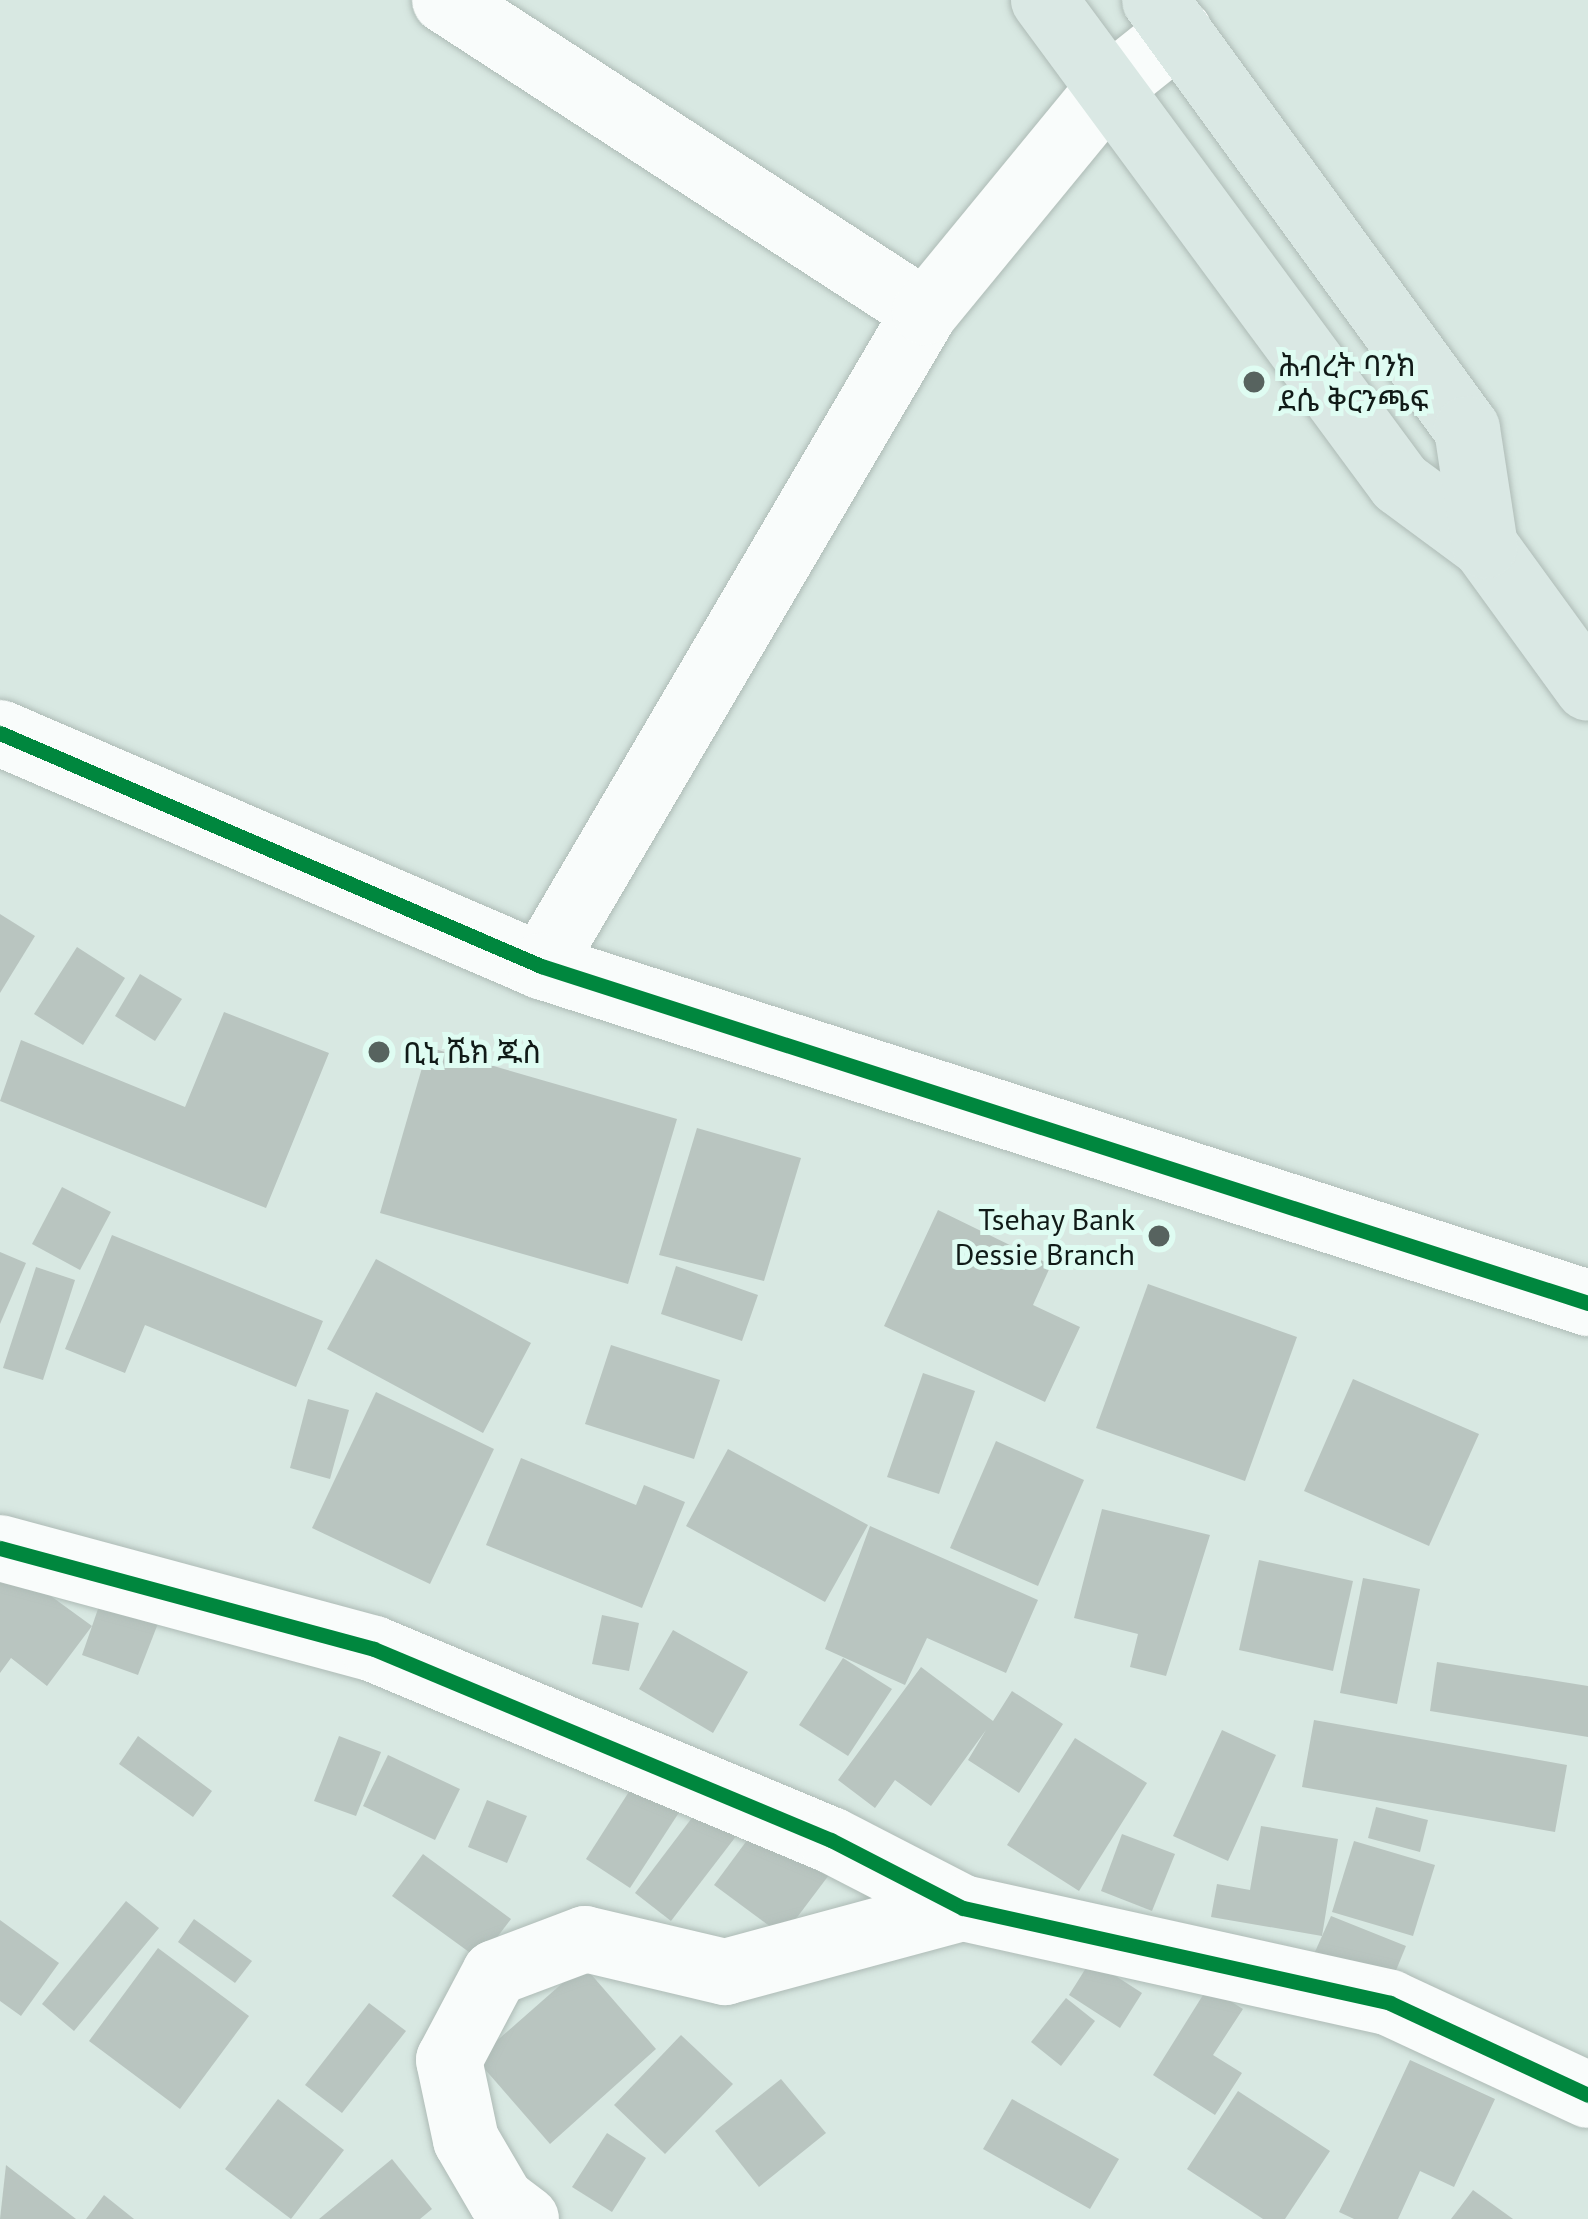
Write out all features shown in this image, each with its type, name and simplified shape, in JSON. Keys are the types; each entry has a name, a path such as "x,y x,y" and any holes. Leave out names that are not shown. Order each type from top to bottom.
{"highway":[{"path":"1045,0 1400,483 1485,546 1588,688"},
{"path":"1167,16 1467,429 1485,546"},
{"path":"1258,290 1330,239"}],"street":[{"path":"445,0 925,312"},
{"path":"541,966 925,312 1167,16"},
{"path":"0,733 541,966 1588,1303"},
{"path":"0,1548 374,1648 831,1840 963,1908 1390,2003 1588,2095"},
{"path":"526,2219 501,2200 466,2140 449,2060 495,1973 585,1939 725,1972 963,1908"}],"building":[{"path":"0,914 35,936 0,993"},
{"path":"77,947 125,978 83,1045 34,1014"},
{"path":"140,974 182,999 155,1041 115,1016"},
{"path":"224,1012 329,1053 266,1208 0,1101 21,1040 185,1107"},
{"path":"428,1047 677,1119 628,1284 380,1213"},
{"path":"697,1128 801,1158 764,1281 659,1255"},
{"path":"62,1187 111,1212 80,1270 32,1244"},
{"path":"938,1210 1051,1265 1033,1305 1080,1327 1045,1402 884,1326"},
{"path":"112,1235 323,1321 296,1387 145,1325 125,1373 65,1349"},
{"path":"0,1252 26,1263 0,1324"},
{"path":"376,1259 531,1343 483,1433 327,1349"},
{"path":"676,1266 758,1295 742,1341 661,1314"},
{"path":"36,1267 75,1280 43,1380 3,1368"},
{"path":"1148,1284 1297,1337 1245,1481 1096,1428"},
{"path":"611,1345 720,1380 694,1459 585,1424"},
{"path":"923,1373 975,1391 939,1494 887,1477"},
{"path":"1353,1379 1479,1434 1429,1546 1304,1491"},
{"path":"376,1392 494,1449 430,1584 312,1528"},
{"path":"308,1399 349,1410 330,1479 290,1468"},
{"path":"996,1441 1084,1480 1038,1586 950,1548"},
{"path":"728,1449 868,1525 825,1602 686,1526"},
{"path":"521,1458 636,1505 644,1485 685,1502 642,1608 486,1545"},
{"path":"1102,1509 1210,1535 1166,1676 1130,1667 1138,1634 1074,1618"},
{"path":"870,1526 1038,1600 1006,1673 927,1638 905,1685 825,1649"},
{"path":"0,1559 92,1626 47,1686 11,1658 0,1673"},
{"path":"1259,1560 1353,1581 1333,1671 1239,1650"},
{"path":"1363,1578 1420,1589 1397,1704 1340,1693"},
{"path":"106,1586 164,1608 138,1675 82,1655"},
{"path":"602,1615 639,1623 629,1671 592,1664"},
{"path":"673,1630 748,1672 713,1733 639,1689"},
{"path":"843,1658 892,1689 848,1756 799,1725"},
{"path":"1437,1662 1588,1686 1588,1737 1430,1711"},
{"path":"921,1667 993,1721 1012,1691 1063,1724 1019,1793 968,1760 986,1730 931,1806 895,1780 875,1808 838,1780"},
{"path":"1314,1720 1567,1765 1555,1832 1302,1787"},
{"path":"1222,1730 1276,1755 1228,1861 1173,1836"},
{"path":"138,1736 212,1791 193,1817 119,1764"},
{"path":"339,1736 381,1752 356,1816 314,1801"},
{"path":"1075,1738 1147,1783 1079,1891 1007,1845"},
{"path":"388,1755 460,1789 435,1840 363,1806"},
{"path":"646,1765 691,1794 630,1888 586,1859"},
{"path":"710,1794 747,1822 671,1921 635,1893"},
{"path":"487,1800 527,1816 507,1863 468,1847"},
{"path":"1376,1807 1428,1820 1420,1852 1368,1838"},
{"path":"762,1820 832,1871 783,1936 714,1885"},
{"path":"1261,1826 1338,1839 1322,1936 1211,1917 1217,1884 1250,1890"},
{"path":"1122,1834 1175,1854 1152,1911 1101,1891"},
{"path":"1354,1841 1435,1865 1413,1936 1332,1912"},
{"path":"423,1854 511,1919 480,1960 392,1896"},
{"path":"126,1901 159,1928 74,2031 42,2004"},
{"path":"1331,1916 1406,1946 1390,1985 1314,1954"},
{"path":"194,1919 252,1961 235,1983 178,1942"},
{"path":"0,1920 59,1963 21,2016 0,2001"},
{"path":"158,1948 249,2016 180,2109 89,2041"},
{"path":"1091,1960 1142,1993 1120,2028 1069,1995"},
{"path":"583,1965 656,2049 550,2144 476,2059"},
{"path":"1208,1987 1243,2009 1213,2055 1242,2073 1215,2115 1153,2075"},
{"path":"1066,1998 1095,2021 1061,2066 1031,2042"},
{"path":"369,2003 406,2031 342,2113 305,2085"},
{"path":"681,2035 733,2084 665,2154 614,2105"},
{"path":"1410,2060 1495,2099 1454,2187 1420,2171 1398,2219 1354,2219 1339,2212"},
{"path":"781,2079 826,2133 759,2187 715,2131"},
{"path":"1238,2091 1330,2151 1285,2219 1263,2219 1187,2169"},
{"path":"278,2099 344,2150 291,2219 225,2169"},
{"path":"1012,2099 1119,2159 1090,2209 983,2149"},
{"path":"607,2133 646,2158 612,2212 572,2187"},
{"path":"392,2159 432,2209 420,2219 319,2219"},
{"path":"6,2165 76,2219 0,2219"},
{"path":"1473,2190 1513,2219 1451,2219"},
{"path":"104,2195 134,2219 86,2219"}],"cycle path":[{"path":"0,733 541,966 1588,1303"},
{"path":"0,1548 374,1649 831,1840 963,1908 1390,2003 1588,2095"}],"place":[{"name":"ሕብረት ባንክ ደሴ ቅርንጫፍ","path":"1254,382"},
{"name":"ቢኒ ሼክ ጁስ","path":"379,1052"},
{"name":"Tsehay Bank Dessie Branch","path":"1159,1236"}]}
